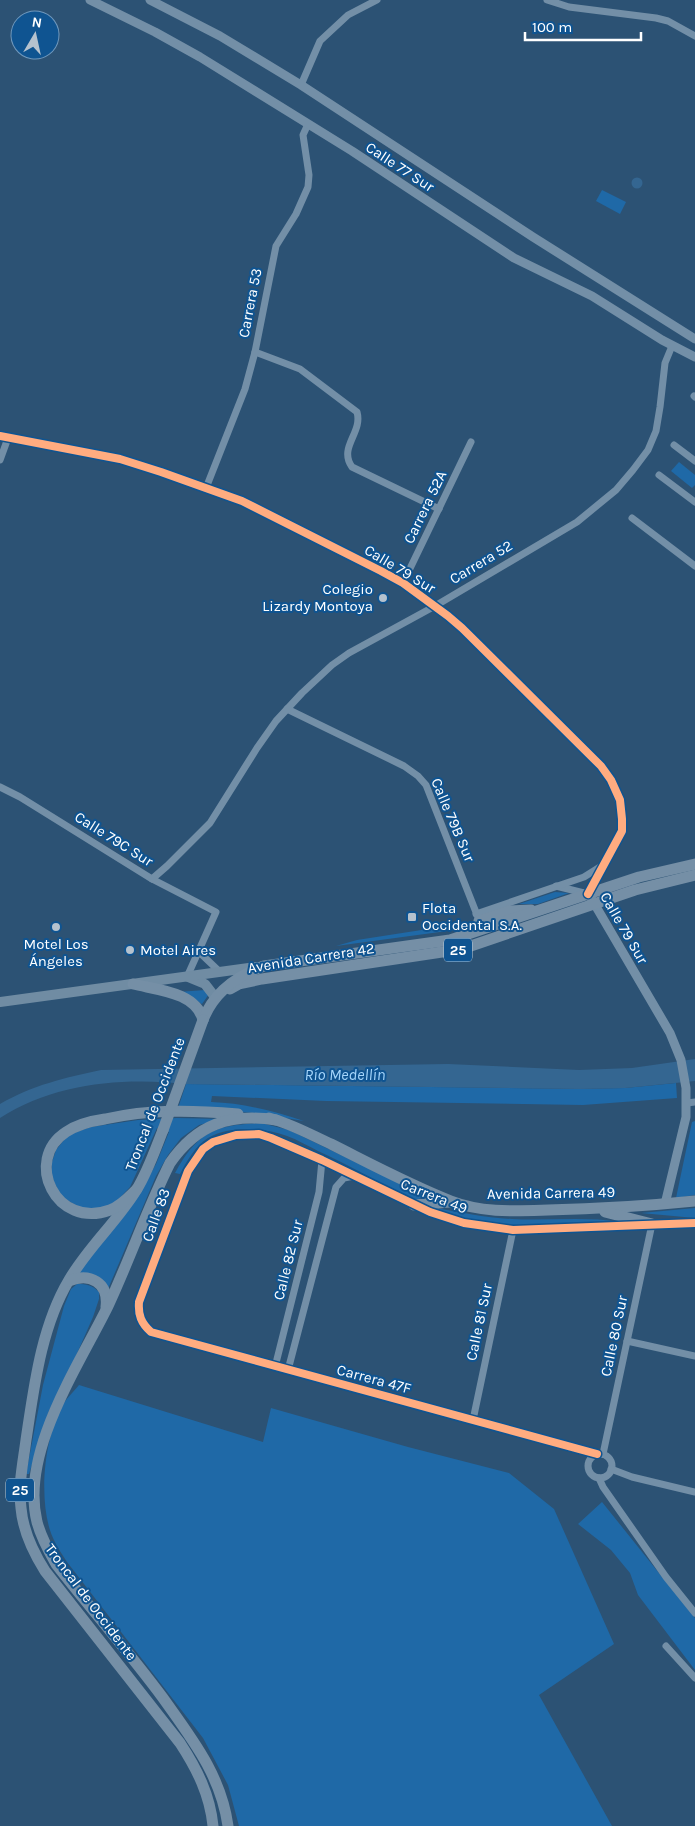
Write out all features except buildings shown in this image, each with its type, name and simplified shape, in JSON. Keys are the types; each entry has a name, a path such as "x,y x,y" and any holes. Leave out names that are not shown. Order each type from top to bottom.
{"highway":[{"name":"Avenida Carrera 42","path":"215,997 239,984 262,979 462,949 541,923 591,899 661,871 695,864"},
{"name":"Avenida Carrera 42","path":"215,997 240,976 264,966 434,943 479,921 498,925 545,909 636,890 695,875"},
{"path":"479,921 509,911 545,909"},
{"path":"498,925 541,923"},
{"path":"133,984 185,998 198,1007 202,1020"},
{"name":"Troncal de Occidente","path":"213,1826 206,1790 192,1761 36,1557 24,1526 20,1492 32,1402 50,1324 69,1281 85,1256 137,1189 163,1130 202,1020 215,997"},
{"path":"137,1189 121,1204 111,1210 97,1214 72,1211 59,1200 50,1187 47,1176 47,1164 54,1143 75,1126 124,1115 158,1111 249,1114 276,1120"},
{"name":"Troncal de Occidente","path":"228,1826 218,1788 200,1749 147,1678 56,1564 48,1550 37,1521 34,1506 36,1475 49,1426 104,1314 165,1174 176,1154 196,1135 210,1126 227,1120 246,1117 276,1120"},
{"name":"Avenida Carrera 49","path":"276,1120 452,1202 478,1209 494,1211 596,1209 695,1200"},
{"path":"414,1205 452,1202"},
{"path":"596,1209 652,1224"},
{"path":"69,1281 84,1277 92,1279 99,1284 107,1298 104,1314"}],"main road":[{"path":"0,1002 264,966"},
{"path":"187,977 205,984 215,997"}],"street":[{"name":"Calle 77 Sur","path":"90,0 180,45 308,124 514,258 592,296 672,346 695,357"},
{"name":"Calle 77 Sur","path":"150,0 220,36 301,84 526,233 695,339"},
{"path":"301,84 320,41 348,14 377,0"},
{"path":"547,0 569,6 656,18 668,21 695,36"},
{"name":"Carrera 53","path":"206,488 238,409 255,352 274,251 296,214 308,187 309,175 303,135 308,124"},
{"name":"Carrera 52","path":"152,879 210,824 257,748 287,709 332,665 349,653 435,606 577,522 609,496 628,477 648,450 656,431 665,363 672,346"},
{"path":"255,352 300,370 357,412 359,418 346,454 347,461 352,468 439,509"},
{"path":"0,460 4,437"},
{"name":"Calle 79 Sur","path":"4,437 120,460 206,488 254,506 404,583 435,606 472,638 590,754 611,780 620,800 622,819 622,831 602,866 591,899 676,1046 691,1103 690,1116 666,1204"},
{"name":"Carrera 52A","path":"404,583 471,442"},
{"path":"674,446 695,461"},
{"path":"659,474 695,502"},
{"path":"632,518 695,566"},
{"name":"Calle 79B Sur","path":"287,709 404,766 418,776 426,785 479,921"},
{"name":"Calle 79C Sur","path":"0,787 20,797 152,879 216,912 198,952"},
{"path":"479,921 556,886 589,875 602,866"},
{"path":"556,886 591,899"},
{"path":"187,977 198,952 220,972"},
{"name":"Carrera 49","path":"236,1135 259,1134 322,1160 414,1205 464,1223 513,1230 695,1223"},
{"name":"Calle 83","path":"146,1328 140,1317 139,1302 188,1171 203,1149 213,1142 236,1135"},
{"name":"Calle 82 Sur","path":"275,1367 319,1192 322,1160"},
{"name":"Calle 82 Sur","path":"288,1370 336,1187 344,1178 354,1176"},
{"name":"Calle 80 Sur","path":"600,1454 652,1224"},
{"name":"Calle 81 Sur","path":"473,1420 513,1230"},
{"name":"Carrera 47F","path":"146,1328 156,1335 600,1454"},
{"path":"627,1341 695,1356"},
{"path":"600,1454 606,1456 611,1462 611,1469 606,1476 599,1478 592,1475 587,1464 590,1458 600,1454"},
{"path":"611,1469 625,1475 695,1492"},
{"path":"599,1478 603,1487 666,1577 695,1613"},
{"path":"666,1646 695,1678"}],"shaded area":[{"path":"602,190 626,202 620,214 596,201"},
{"path":"679,462 695,475 695,485 692,488 671,471"},
{"path":"555,892 569,893 538,904 519,904"},
{"path":"428,929 462,929 336,946 357,940"},
{"path":"205,990 209,994 202,1004 188,995 178,992"},
{"path":"676,1083 677,1098 583,1105 326,1101 212,1096 211,1102 258,1108 304,1121 255,1113 178,1108 186,1084 580,1089 625,1088"},
{"path":"177,1118 222,1119 199,1125 181,1138 168,1155 156,1176 108,1289 100,1278 78,1273 142,1189 156,1164 169,1132 157,1128 130,1187 116,1202 102,1208 85,1210 61,1197 51,1175 52,1162 56,1150 68,1135 91,1127 138,1120"},
{"path":"695,1121 695,1195 676,1198 692,1122"},
{"path":"261,1123 289,1130 426,1196 414,1201 295,1139 278,1133 248,1129 227,1131 203,1141 195,1149 180,1174 175,1173 191,1148 209,1133 231,1126"},
{"path":"435,1208 502,1218 593,1219 620,1222 520,1227 465,1219"},
{"path":"695,1208 695,1218 641,1213"},
{"path":"77,1284 94,1288 99,1292 99,1299 65,1381 49,1411 29,1474 26,1474 43,1385 64,1306 71,1289"},
{"path":"79,1385 263,1442 271,1408 408,1447 509,1473 554,1509 614,1644 539,1695 612,1826 239,1826 228,1785 203,1738 67,1562 53,1538 45,1506 44,1487 48,1448 58,1413"},
{"path":"602,1502 695,1618 695,1670 638,1595 630,1573 611,1550 578,1524"}],"water":[{"path":"637,177 643,183 637,189 631,183"},
{"name":"Río Medellín","path":"695,1059 695,1081 625,1088 580,1089 114,1082 66,1090 43,1097 21,1106 0,1118 0,1104 12,1097 49,1083 101,1070 448,1064 579,1070 632,1068"}],"cycle path":[{"path":"0,436 120,459 242,501 403,583 448,616 601,766 611,780 620,800 622,831 588,894"},
{"path":"597,1454 151,1332 141,1318 139,1302 188,1171 203,1149 213,1142 236,1135 259,1134 322,1160 430,1212 464,1223 513,1230 695,1223"}],"place":[{"name":"Colegio Lizardy Montoya","path":"383,598"},
{"name":"Flota Occidental S.A.","path":"412,917"},
{"name":"Motel Los Ángeles","path":"56,927"},
{"name":"Motel Aires","path":"130,950"}]}
